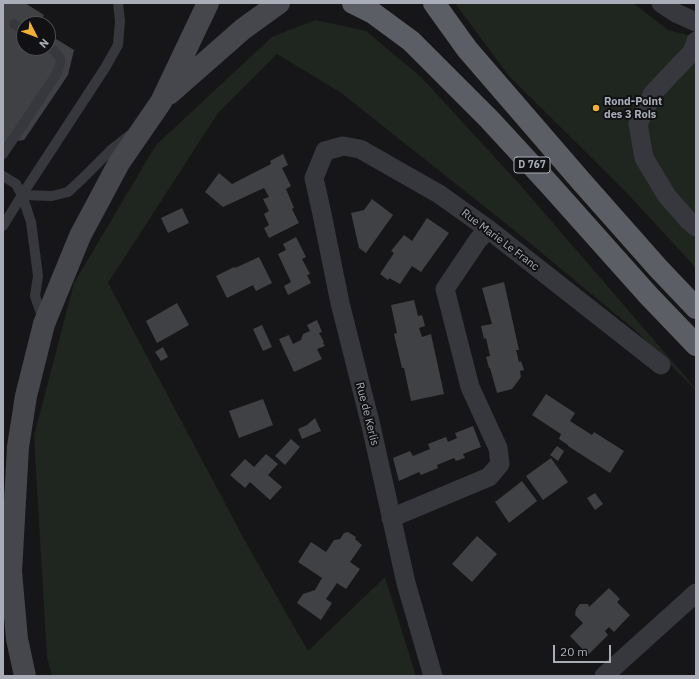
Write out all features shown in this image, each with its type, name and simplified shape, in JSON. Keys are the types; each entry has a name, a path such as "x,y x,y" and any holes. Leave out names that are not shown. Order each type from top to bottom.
{"highway":[{"name":"D 767","path":"353,3 373,13 411,41 479,108 544,178 649,296 696,345"},
{"name":"D 767","path":"434,3 467,49 576,176 658,268 696,308"}],"main road":[{"path":"25,676 17,639 11,564 18,447 26,396 44,324 80,236 119,163 161,102 208,3"},
{"path":"161,102 242,28 279,3"}],"street":[{"path":"661,3 676,13 696,22"},
{"path":"696,42 692,52 653,93 638,124 644,158 667,196 696,227"},
{"name":"Rue Marie Le Franc","path":"325,151 343,146 360,149 439,194 488,229 661,365"},
{"name":"Rue de Kerlis","path":"325,151 314,178 340,303 406,583 433,676"},
{"path":"391,518 489,477 500,464 498,448 470,386 445,289 478,240 488,229"},
{"path":"614,673 696,593"}],"lane":[{"path":"3,226 105,68 118,45 120,21 118,3"},
{"path":"3,154 61,66 60,57 56,51"},
{"path":"22,195 52,196 68,192 111,150 149,120"},
{"path":"3,176 16,184 22,195 31,222 38,276 35,296 44,324"}],"shaded area":[{"path":"455,3 633,3 668,30 696,37 696,268 627,193 508,75"},
{"path":"315,20 366,31 421,77 522,187 696,390 635,330 514,230 340,92 277,54 218,113 108,283 244,539 308,651 385,577 416,676 52,676 47,657 34,436 74,283 156,145 272,37"}],"building":[{"path":"3,3 25,3 44,15 16,16 16,56 56,56 56,39 74,50 68,75 24,140 3,143"},
{"path":"283,154 288,165 282,168 291,186 286,189 294,208 292,209 299,223 269,238 264,228 269,225 264,214 269,211 263,199 269,197 264,188 223,207 205,192 219,173 232,184 271,164 270,161"},
{"path":"372,199 393,215 366,253 359,248 351,213 364,210"},
{"path":"182,208 189,223 168,233 161,218"},
{"path":"427,218 449,233 421,272 412,266 400,284 389,278 388,280 380,274 394,253 391,251 404,235 412,241"},
{"path":"296,237 306,257 302,259 310,274 307,275 311,283 288,295 284,286 291,282 278,254 286,250 283,244"},
{"path":"259,257 272,283 256,291 253,285 227,298 216,276"},
{"path":"504,282 519,350 516,350 519,362 521,361 524,370 520,371 521,377 512,389 497,393 486,357 490,356 486,338 484,339 481,326 492,324 482,288"},
{"path":"414,300 418,316 422,315 425,326 419,328 422,337 431,334 444,394 411,401 404,368 402,368 394,334 397,333 391,305"},
{"path":"177,303 189,325 157,343 146,321"},
{"path":"317,320 322,332 319,333 325,346 317,349 322,359 294,372 279,339 289,335 293,344 301,340 303,334 310,331 307,325"},
{"path":"262,325 272,347 263,351 253,329"},
{"path":"163,347 168,357 161,361 155,352"},
{"path":"546,394 575,413 570,421 592,435 594,432 624,451 610,473 568,446 559,439 561,434 532,415"},
{"path":"263,399 273,425 239,438 229,411"},
{"path":"315,418 321,431 302,439 298,429 307,425"},
{"path":"473,426 481,447 463,454 465,458 456,461 454,458 437,465 438,468 421,475 419,472 399,481 393,458 410,451 413,456 430,449 428,444 446,437 448,442 457,438 455,433"},
{"path":"291,439 300,447 285,465 275,456"},
{"path":"557,446 564,451 558,461 550,455"},
{"path":"266,454 278,464 268,475 282,487 270,500 250,482 245,488 230,475 245,459 254,467"},
{"path":"551,458 568,482 543,500 526,476"},
{"path":"522,481 537,501 509,523 495,502"},
{"path":"595,493 603,504 595,510 587,498"},
{"path":"348,532 356,537 355,539 362,545 350,562 360,569 346,589 337,583 326,599 332,603 321,620 297,603 303,594 315,590 322,578 298,562 311,542 326,552 334,540 340,539 344,533"},
{"path":"477,536 497,554 472,582 452,564"},
{"path":"609,588 620,599 617,602 630,615 614,632 609,627 605,631 608,635 588,655 570,636 583,623 575,615 576,609 580,604 588,604 589,607"}],"place":[{"name":"Rond-Point des 3 Rois","path":"596,108"}]}
